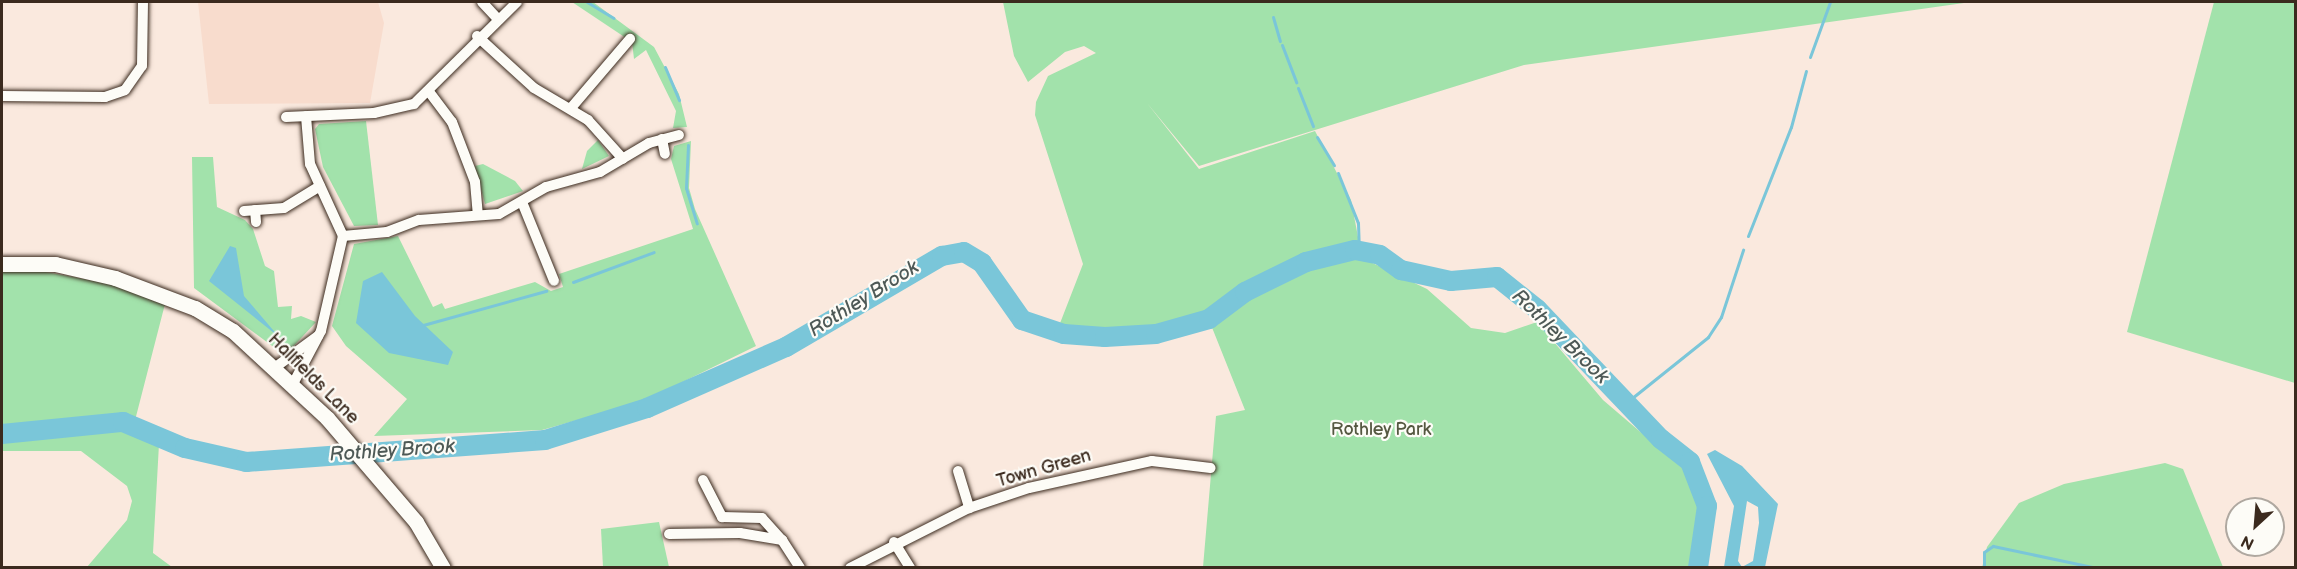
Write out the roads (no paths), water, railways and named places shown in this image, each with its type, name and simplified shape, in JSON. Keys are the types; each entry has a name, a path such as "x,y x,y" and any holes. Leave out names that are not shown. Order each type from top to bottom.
{"street":[{"path":"2,96 105,97 125,90 142,66 143,2"},
{"path":"482,2 496,18"},
{"path":"286,117 397,110 430,93 477,36 517,2"},
{"path":"477,36 534,88 571,108 623,159"},
{"path":"571,108 626,55 630,39"},
{"path":"430,93 452,122 474,182 478,215"},
{"path":"294,382 320,334 343,236 308,157 306,116"},
{"path":"343,236 478,215 495,215 662,140 679,135"},
{"path":"662,140 665,154"},
{"path":"243,211 288,207 320,186"},
{"path":"522,202 552,277 539,277"},
{"path":"255,210 256,222"},
{"name":"Hallfields Lane","path":"2,264 65,266 157,293 219,322 277,366 294,382 375,473 432,543 443,567"},
{"path":"277,366 320,334"},
{"name":"Town Green","path":"850,567 894,542 969,508 1094,471 1152,461 1211,468"},
{"path":"958,471 969,508"},
{"path":"703,486 725,519 762,518 782,540 800,567"},
{"path":"669,534 740,533 782,540"},
{"path":"894,542 910,567"}],"water":[{"path":"230,246 236,248 244,296 279,337 209,281"},
{"path":"382,272 415,316 453,352 448,365 389,353 356,323 363,281"},
{"path":"1715,450 1742,466 1778,504 1765,567 1742,567 1724,567 1734,506 1707,454","holes":["1747,501 1758,507 1759,523 1753,561 1742,567 1738,561"]}],"waterway":[{"path":"587,2 614,18"},
{"path":"1810,57 1830,2"},
{"path":"1273,17 1280,41"},
{"path":"1282,45 1296,82"},
{"path":"665,67 679,100"},
{"path":"1748,236 1791,127 1806,71"},
{"path":"1298,88 1313,126"},
{"path":"1317,137 1334,165"},
{"path":"688,145 686,188 697,223"},
{"path":"1338,173 1358,223 1359,251"},
{"name":"Rothley Brook","path":"2,434 123,422 185,448 246,462 545,440 647,408 786,347 942,256 964,252 982,263 1022,320 1064,334 1105,337 1156,334 1209,319 1245,292 1306,262 1355,250 1380,255 1401,270 1451,281 1497,277 1537,309 1661,439 1690,462 1707,506 1698,568"},
{"path":"1627,402 1708,337 1721,317 1743,250"},
{"path":"573,282 654,252"},
{"path":"423,325 546,291"},
{"path":"1984,568 1984,552 1993,546 2097,568"}],"park label":[{"name":"Rothley Park","path":"1381,430"}]}
